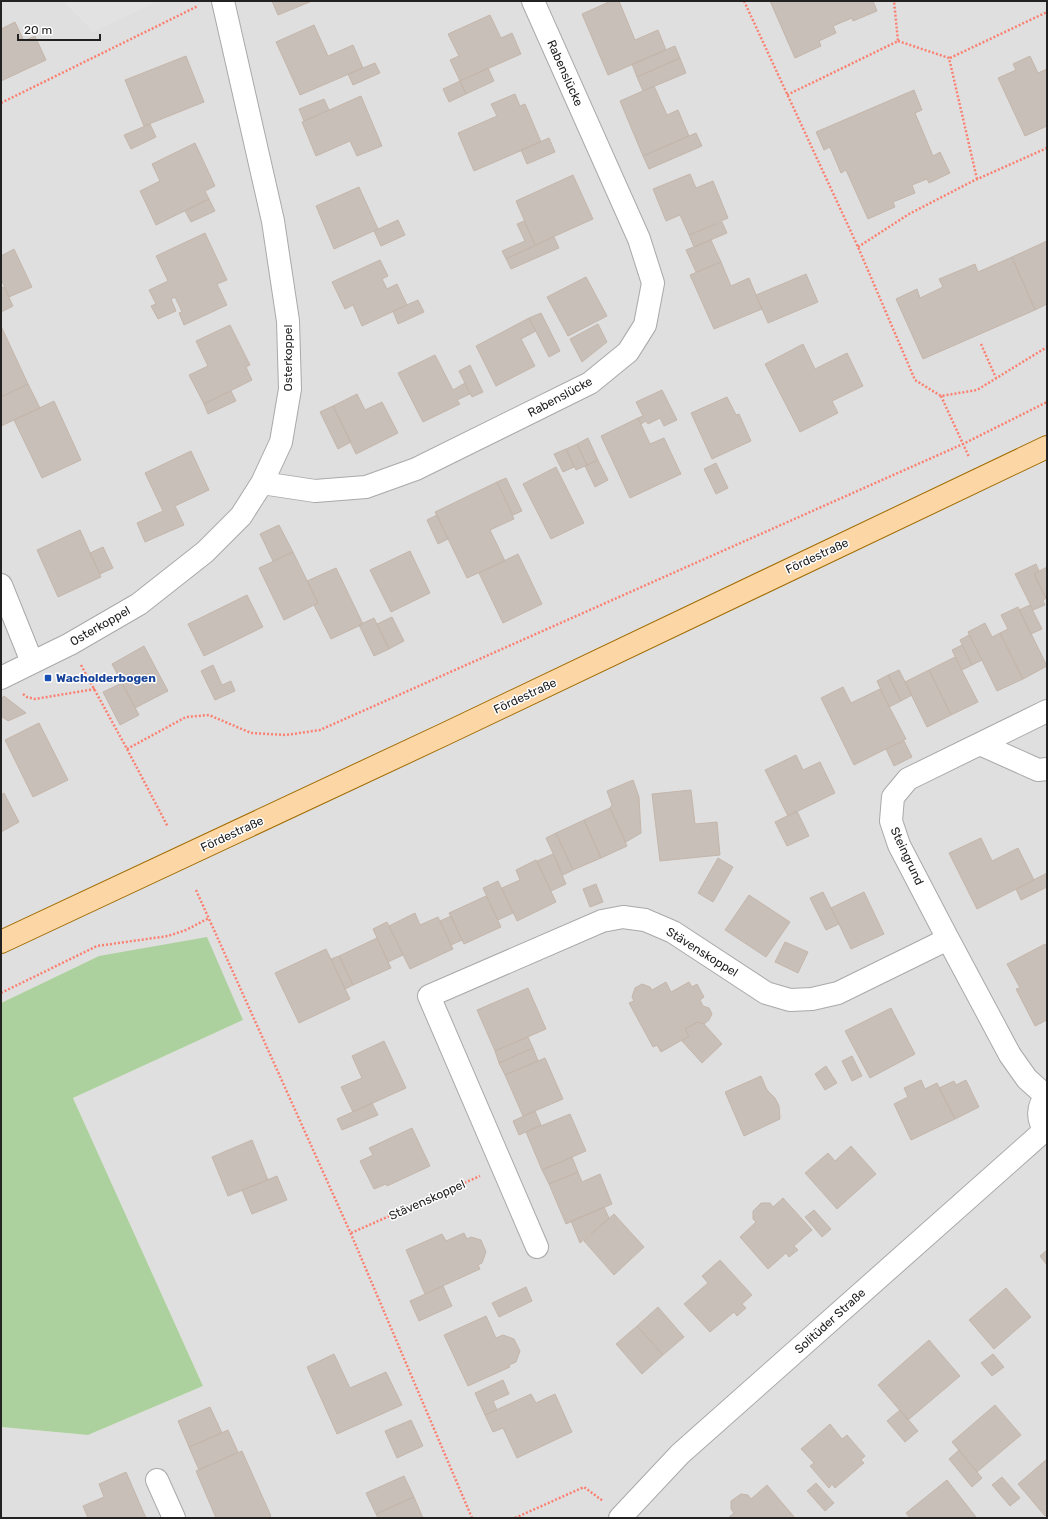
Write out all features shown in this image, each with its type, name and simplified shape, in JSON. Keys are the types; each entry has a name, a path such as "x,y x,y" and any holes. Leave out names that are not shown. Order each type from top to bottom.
{"main road":[{"name":"Fördestraße","path":"1,942 445,734 1047,447"}],"street":[{"name":"Rabenslücke","path":"262,482 315,491 366,487 416,469 590,383 628,352 646,325 653,283 639,239 533,1"},
{"name":"Osterkoppel","path":"6,675 70,644 139,604 205,552 241,516 262,482 281,442 290,389 288,321 273,221 213,3"},
{"path":"1,585 32,662"},
{"name":"Steingrund","path":"948,939 899,845 891,821 893,797 908,779 1047,711"},
{"path":"980,744 1038,770 1047,769"},
{"name":"Stävenskoppel","path":"537,1247 429,996 602,921 623,917 645,920 673,932 766,993 790,1000 812,999 838,993 948,939"},
{"path":"948,939 1010,1055 1027,1079 1046,1096"},
{"name":"Solitüder Straße","path":"622,1517 680,1454 1046,1131 1040,1122 1039,1113 1040,1104 1046,1096"},
{"path":"157,1480 174,1518"}],"path":[{"path":"744,1 858,247 915,380 941,396 963,444"},
{"path":"894,1 898,41"},
{"path":"1,103 213,3"},
{"path":"787,95 898,41 949,58 1047,12"},
{"path":"949,58 977,179"},
{"path":"858,247 909,214 977,179 1047,148"},
{"path":"981,344 996,378"},
{"path":"941,396 977,390 1047,347"},
{"path":"127,749 186,717 209,716 251,733 286,735 320,730 963,444 1047,402"},
{"path":"70,644 168,827"},
{"path":"6,675 23,694 35,700 95,690"},
{"path":"196,890 351,1234 472,1518"},
{"path":"1,994 97,946 168,936 186,930 209,918"},
{"name":"Stävenskoppel","path":"351,1234 502,1166"},
{"path":"515,1518 584,1487 622,1517"}],"shaded area":[{"path":"1,1 1047,1 1047,1518 1,1518 1,1427 88,1435 203,1386 73,1098 243,1020 99,956 1,1003"},
{"path":"63,1 158,1 93,32"}],"green space":[{"path":"207,937 243,1020 73,1098 203,1386 88,1435 1,1427 1,1003 99,956"}],"building":[{"path":"272,1 312,1 278,15"},
{"path":"611,1 619,1 635,40 658,30 666,50 608,75 582,14"},
{"path":"770,1 873,1 877,11 853,21 852,18 833,26 836,33 819,41 821,46 795,58"},
{"path":"490,15 501,38 512,33 521,54 460,81 450,60 459,56 448,34"},
{"path":"15,22 24,41 35,36 46,60 1,81 1,29"},
{"path":"314,25 328,56 353,45 363,68 300,95 276,42"},
{"path":"675,46 680,58 637,77 632,64"},
{"path":"186,56 204,102 144,126 125,80"},
{"path":"1030,56 1038,73 1047,69 1047,126 1025,136 998,78 1016,70 1013,64"},
{"path":"680,58 686,73 643,91 637,77"},
{"path":"375,63 380,73 353,85 348,74"},
{"path":"488,68 494,81 466,94 460,81"},
{"path":"460,81 466,94 449,102 443,89"},
{"path":"654,86 667,115 678,110 689,136 643,156 620,101"},
{"path":"914,90 922,110 915,113 933,156 940,152 950,173 929,183 927,179 912,185 915,193 893,202 895,207 868,219 846,170 841,173 830,147 824,150 816,132"},
{"path":"515,94 520,106 525,104 541,142 474,171 458,133 497,116 491,104"},
{"path":"361,96 382,146 357,156 350,141 316,156 302,122"},
{"path":"324,99 329,110 304,121 299,109"},
{"path":"150,124 156,137 131,149 124,135"},
{"path":"696,133 702,146 649,169 643,156"},
{"path":"549,138 555,152 527,164 521,150"},
{"path":"195,143 215,186 205,191 209,199 156,225 140,191 160,181 152,164"},
{"path":"690,174 696,188 713,181 728,218 689,235 680,215 666,221 653,189"},
{"path":"573,175 593,219 535,245 516,201"},
{"path":"359,187 378,229 334,249 316,206"},
{"path":"209,199 215,211 191,222 185,211"},
{"path":"398,220 405,235 381,246 374,231"},
{"path":"524,221 535,245 506,259 502,251 525,241 517,224"},
{"path":"722,222 727,233 694,247 689,235"},
{"path":"205,233 227,280 217,284 227,305 184,325 179,313 182,312 175,297 171,299 176,311 158,319 151,306 156,304 149,290 168,281 156,256"},
{"path":"554,237 559,248 511,269 506,259"},
{"path":"711,240 721,262 696,272 686,250"},
{"path":"1047,241 1047,304 1035,310 1012,257"},
{"path":"14,249 32,287 9,297 1,279 1,256"},
{"path":"1012,257 1035,310 923,359 896,299 917,289 920,298 943,287 939,279 975,264 978,272"},
{"path":"380,260 388,276 382,279 387,289 397,284 407,305 362,326 353,305 345,309 332,282"},
{"path":"721,262 731,286 749,278 762,309 714,329 690,275"},
{"path":"806,274 818,302 768,323 756,295"},
{"path":"586,277 607,316 568,336 547,297"},
{"path":"4,287 13,306 1,312 1,288"},
{"path":"418,300 424,312 398,324 393,311"},
{"path":"541,313 560,351 549,357 529,318"},
{"path":"529,318 536,331 521,339 535,366 496,386 476,346"},
{"path":"598,324 607,342 582,362 570,339"},
{"path":"230,325 250,365 246,367 252,380 204,404 189,375 208,366 196,341"},
{"path":"1,326 28,384 1,397"},
{"path":"803,344 815,369 847,353 863,386 832,401 838,413 800,432 765,364"},
{"path":"435,355 453,390 465,383 470,394 457,400 460,404 423,422 398,373"},
{"path":"470,365 483,392 472,397 459,371"},
{"path":"28,384 40,408 1,426 1,397"},
{"path":"662,390 677,420 664,426 660,418 648,424 646,421 641,424 638,418 643,416 636,402"},
{"path":"231,391 236,401 208,414 204,404"},
{"path":"357,394 365,410 382,402 398,433 356,454 333,406"},
{"path":"727,397 736,415 739,414 751,441 712,459 691,413"},
{"path":"54,401 81,460 42,478 14,420"},
{"path":"333,406 351,442 338,449 320,412"},
{"path":"638,418 650,444 664,438 681,474 630,498 601,436"},
{"path":"588,438 598,460 587,465 577,444"},
{"path":"577,444 587,465 576,470 566,449"},
{"path":"566,449 574,467 563,472 554,454"},
{"path":"191,451 209,490 175,506 184,525 145,542 137,523 163,511 145,473"},
{"path":"598,460 608,480 595,487 585,466"},
{"path":"716,463 728,488 716,494 704,469"},
{"path":"556,467 584,523 551,539 523,484"},
{"path":"506,478 522,511 513,515 497,482"},
{"path":"497,482 514,519 490,530 505,561 467,578 435,512"},
{"path":"437,515 448,539 438,544 427,520"},
{"path":"279,525 293,552 273,561 260,534"},
{"path":"80,530 101,577 58,597 37,550"},
{"path":"103,547 113,568 100,574 90,553"},
{"path":"410,551 430,593 391,612 370,570"},
{"path":"293,552 318,603 284,620 259,568"},
{"path":"518,554 542,604 503,623 479,573"},
{"path":"1036,564 1039,571 1034,574 1046,598 1043,601 1045,605 1033,610 1015,574"},
{"path":"1047,567 1047,600 1034,574"},
{"path":"336,568 363,624 331,639 314,605 318,603 307,581"},
{"path":"247,595 263,627 204,656 188,624"},
{"path":"1030,605 1042,629 1031,634 1019,610"},
{"path":"1018,607 1047,666 1023,679 1000,633 1008,629 1001,615"},
{"path":"392,617 404,641 389,649 377,624"},
{"path":"374,618 389,649 374,656 359,625"},
{"path":"985,623 992,637 1000,633 1023,679 997,691 968,632"},
{"path":"969,635 982,660 972,665 960,640"},
{"path":"962,645 972,665 962,670 952,650"},
{"path":"144,646 168,691 135,708 112,664"},
{"path":"955,657 978,702 951,715 929,670"},
{"path":"213,665 222,685 231,681 235,691 215,700 201,671"},
{"path":"899,670 912,695 901,701 888,675"},
{"path":"929,670 951,715 927,727 905,682"},
{"path":"888,675 901,701 889,707 877,681"},
{"path":"122,683 139,715 120,725 103,692"},
{"path":"843,687 851,703 880,689 906,739 854,765 821,698"},
{"path":"4,696 26,713 8,721 1,716 1,699"},
{"path":"39,723 68,780 33,797 5,740"},
{"path":"904,741 912,757 894,766 886,749"},
{"path":"796,755 803,770 820,762 835,793 788,816 765,770"},
{"path":"633,780 639,797 641,833 626,842 610,808 612,805 607,791"},
{"path":"691,790 695,824 717,822 720,855 660,861 652,794"},
{"path":"4,793 19,822 1,832 1,795"},
{"path":"610,808 627,846 601,858 584,820"},
{"path":"797,811 809,836 787,846 775,822"},
{"path":"584,820 601,858 573,870 556,833"},
{"path":"556,833 573,870 563,875 546,838"},
{"path":"981,838 992,861 1018,848 1034,880 977,909 949,853"},
{"path":"553,854 566,884 551,891 537,861"},
{"path":"718,858 733,867 713,902 698,893"},
{"path":"536,860 556,902 517,921 502,888 520,880 516,870"},
{"path":"1047,873 1047,887 1021,900 1016,889"},
{"path":"498,881 513,913 498,920 483,888"},
{"path":"596,884 603,902 590,907 583,889"},
{"path":"823,892 839,924 826,930 810,898"},
{"path":"864,892 884,934 851,949 831,908"},
{"path":"749,895 790,922 766,957 725,930"},
{"path":"486,896 501,927 464,944 449,913"},
{"path":"415,913 420,925 438,917 453,949 410,969 389,926"},
{"path":"451,916 462,940 451,945 440,921"},
{"path":"387,922 403,955 388,962 373,929"},
{"path":"377,938 391,968 353,985 339,956"},
{"path":"785,942 808,952 798,973 775,962"},
{"path":"1045,944 1047,947 1047,1020 1035,1026 1016,989 1020,988 1007,964"},
{"path":"326,949 350,999 299,1023 275,973"},
{"path":"339,956 353,985 345,989 331,959"},
{"path":"666,982 671,992 689,982 692,987 697,984 704,997 700,1000 703,1006 709,1008 712,1014 709,1020 704,1024 698,1022 685,1029 689,1036 661,1052 657,1045 653,1047 629,1003 634,1001 632,997 635,988 642,984 650,987 652,990"},
{"path":"528,988 546,1029 495,1051 477,1010"},
{"path":"891,1008 915,1054 870,1078 845,1031"},
{"path":"698,1022 704,1024 722,1044 702,1063 682,1041 689,1036 685,1029"},
{"path":"528,1037 533,1048 499,1063 495,1051"},
{"path":"384,1041 406,1088 353,1112 341,1087 362,1078 352,1056"},
{"path":"533,1048 538,1061 505,1075 499,1063"},
{"path":"852,1056 862,1076 852,1081 842,1061"},
{"path":"545,1058 563,1099 523,1116 505,1075"},
{"path":"826,1066 837,1083 825,1090 815,1074"},
{"path":"761,1076 767,1090 775,1098 779,1106 780,1119 744,1136 725,1092"},
{"path":"921,1080 925,1089 937,1083 955,1119 911,1140 894,1104 908,1097 904,1088"},
{"path":"966,1080 979,1107 955,1119 939,1088 954,1081 956,1085"},
{"path":"372,1103 378,1115 342,1130 337,1119"},
{"path":"535,1111 541,1125 519,1135 513,1121"},
{"path":"570,1114 586,1151 542,1170 526,1132"},
{"path":"412,1128 430,1166 387,1186 386,1184 374,1189 360,1161 373,1155 369,1148"},
{"path":"252,1140 268,1180 228,1196 212,1157"},
{"path":"851,1146 876,1174 837,1209 805,1173 828,1153 835,1161"},
{"path":"572,1157 578,1172 549,1184 542,1170"},
{"path":"578,1172 582,1182 600,1174 612,1204 566,1224 549,1184"},
{"path":"277,1176 287,1200 252,1214 242,1190"},
{"path":"783,1198 812,1230 794,1246 798,1250 789,1257 786,1253 768,1269 740,1237 756,1222 753,1219 753,1211 761,1203 770,1203 773,1207"},
{"path":"604,1207 609,1218 580,1243 571,1221"},
{"path":"814,1210 831,1229 822,1237 805,1217"},
{"path":"614,1214 644,1247 614,1275 584,1241"},
{"path":"464,1233 467,1239 471,1237 481,1240 486,1252 482,1263 478,1265 480,1269 425,1294 406,1250 442,1234 446,1241"},
{"path":"1047,1250 1047,1265 1040,1256"},
{"path":"720,1260 752,1295 742,1304 746,1308 737,1316 734,1312 710,1332 684,1304 708,1283 702,1276"},
{"path":"443,1286 452,1306 419,1321 410,1301"},
{"path":"526,1287 532,1301 499,1317 492,1303"},
{"path":"1006,1288 1031,1317 994,1349 969,1320"},
{"path":"658,1307 684,1337 663,1355 637,1326"},
{"path":"486,1316 496,1338 503,1335 514,1339 520,1351 516,1362 509,1365 510,1367 468,1386 444,1335"},
{"path":"637,1326 663,1355 642,1374 616,1344"},
{"path":"929,1340 960,1376 908,1420 878,1385"},
{"path":"334,1354 350,1388 386,1372 402,1405 337,1434 307,1367"},
{"path":"993,1354 1004,1367 992,1376 981,1363"},
{"path":"503,1380 509,1394 493,1401 497,1410 485,1415 475,1393"},
{"path":"531,1394 536,1403 555,1394 572,1432 517,1458 503,1428 493,1432 485,1415"},
{"path":"995,1405 1021,1435 977,1472 952,1442"},
{"path":"210,1407 222,1433 189,1447 178,1421"},
{"path":"900,1410 918,1431 905,1442 887,1421"},
{"path":"411,1420 423,1446 397,1458 385,1431"},
{"path":"830,1424 842,1439 847,1435 865,1456 861,1460 864,1463 835,1488 832,1484 829,1488 810,1466 814,1463 801,1449"},
{"path":"228,1430 238,1452 199,1470 189,1447"},
{"path":"959,1450 982,1478 972,1487 949,1459"},
{"path":"242,1451 271,1516 266,1518 216,1518 196,1471"},
{"path":"1047,1459 1047,1514 1045,1516 1018,1484"},
{"path":"126,1472 146,1518 88,1518 83,1506 104,1497 99,1484"},
{"path":"404,1476 414,1497 376,1514 366,1493"},
{"path":"1002,1477 1020,1498 1010,1506 992,1485"},
{"path":"947,1480 976,1517 910,1518 906,1513"},
{"path":"816,1483 834,1503 825,1511 807,1491"},
{"path":"767,1485 795,1518 728,1518 734,1513 731,1509 731,1501 741,1494 748,1495 751,1499"},
{"path":"414,1497 423,1518 378,1518 376,1514"}],"place":[{"name":"Wacholderbogen","path":"48,678"}]}
